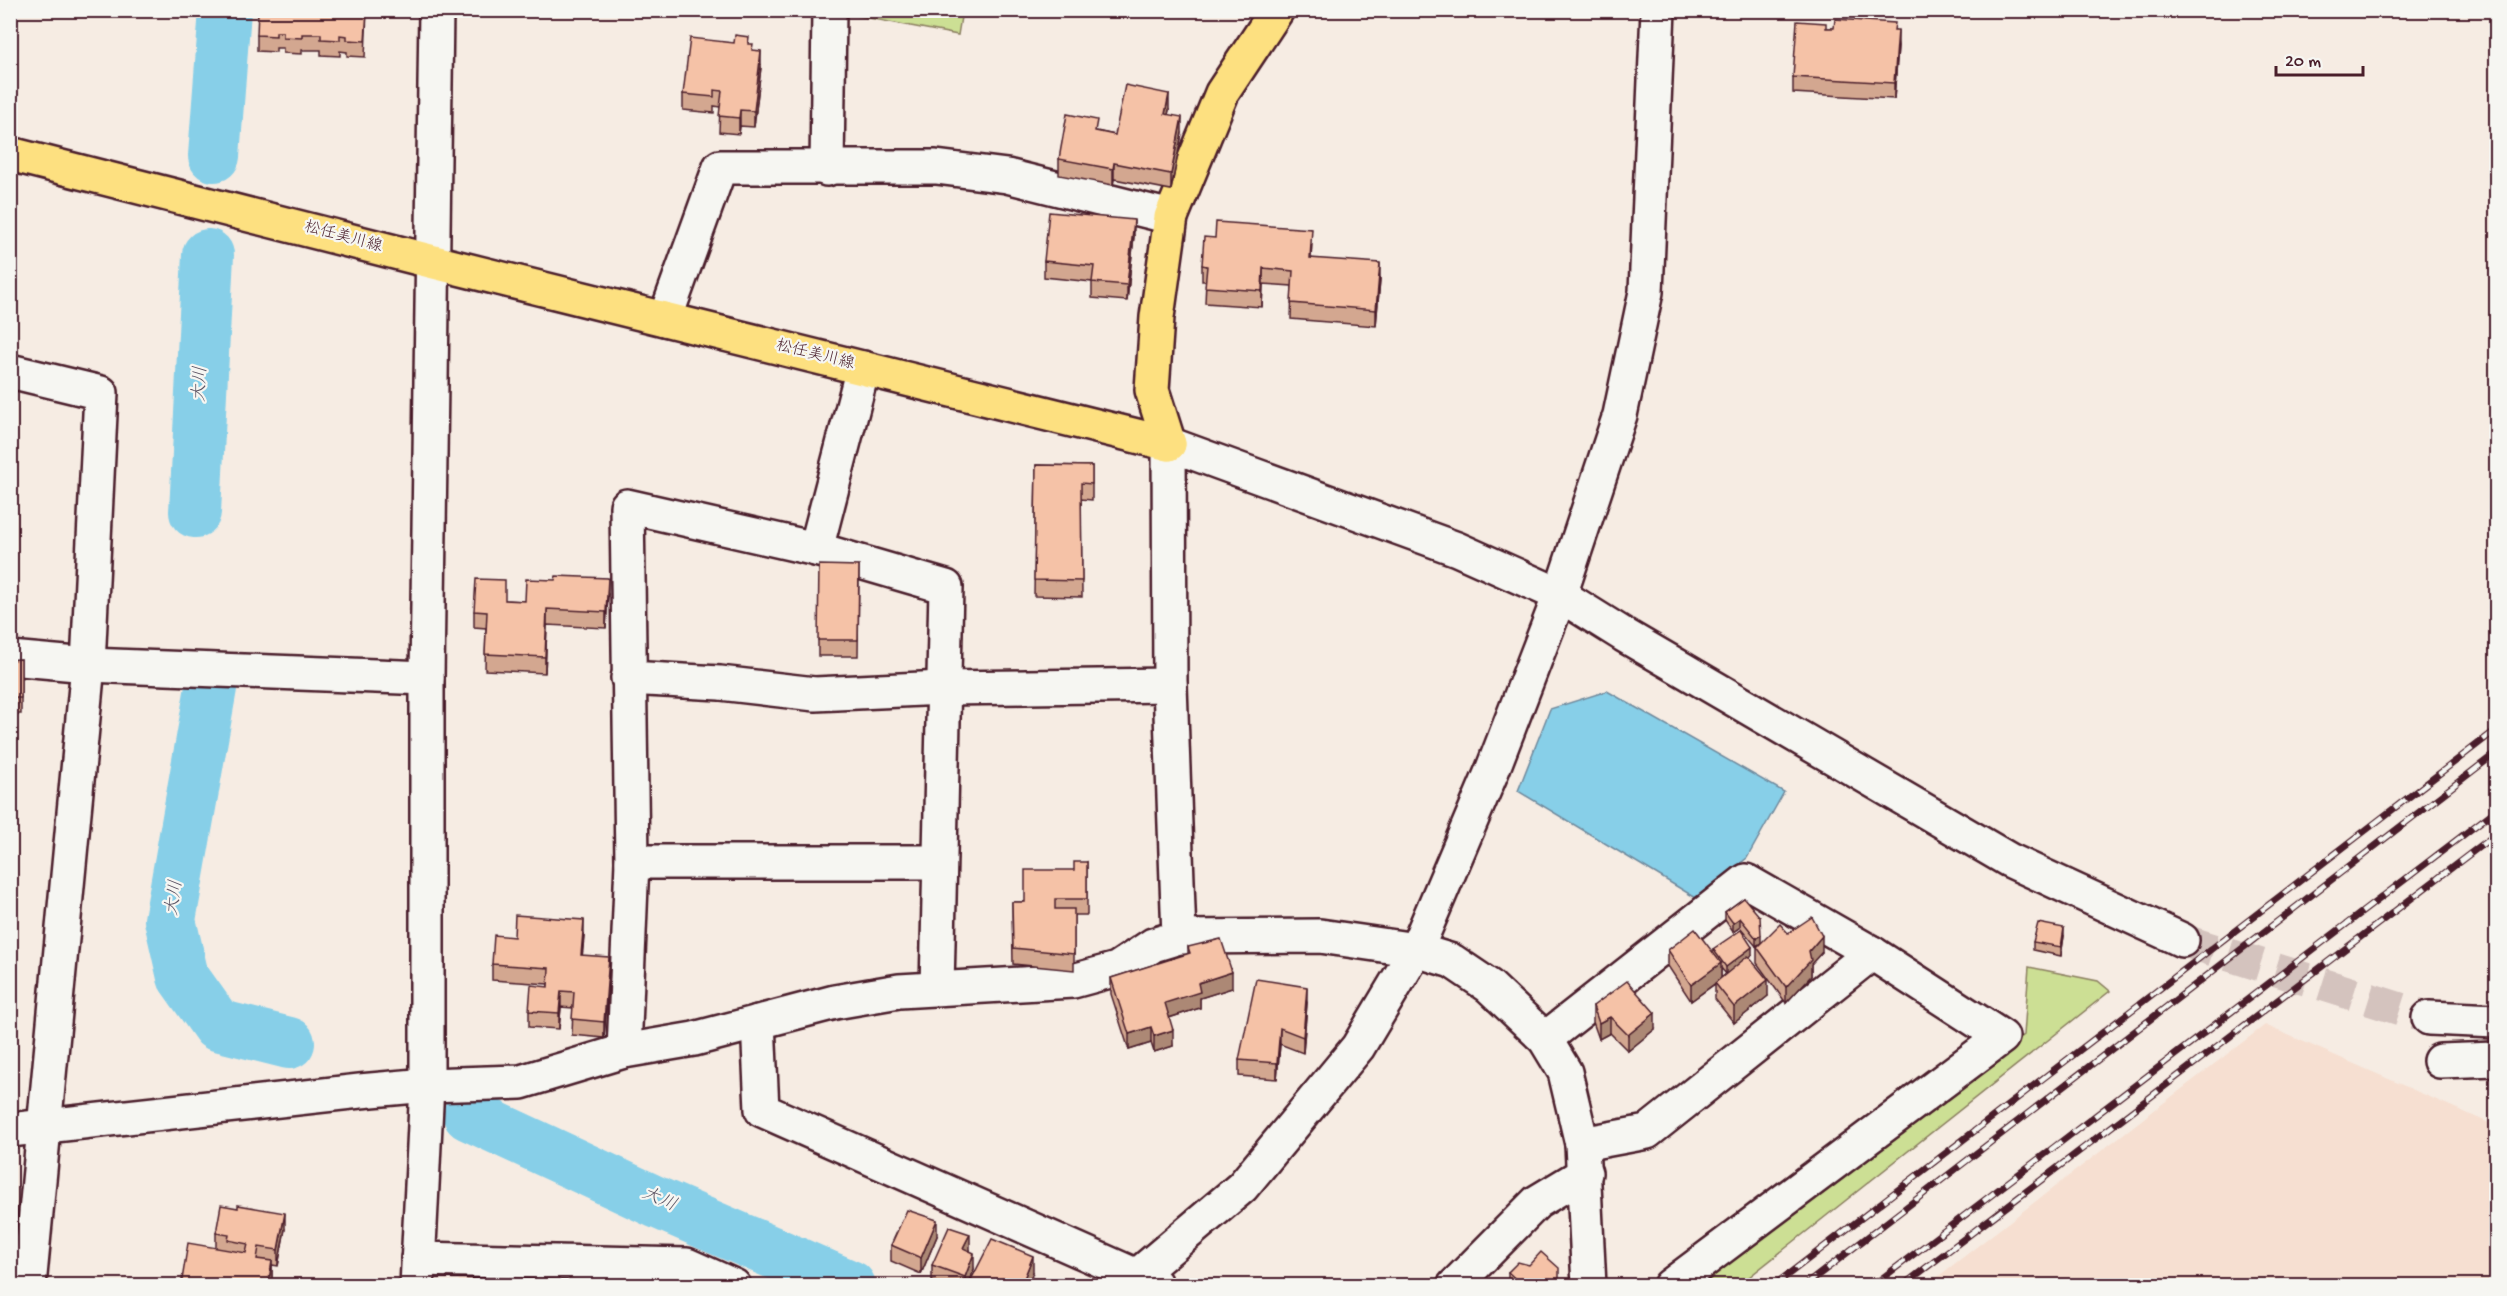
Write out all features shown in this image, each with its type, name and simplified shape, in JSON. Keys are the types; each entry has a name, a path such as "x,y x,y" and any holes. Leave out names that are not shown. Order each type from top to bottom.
{"main road":[{"path":"1169,444 1152,390 1157,317 1171,217 1222,93 1277,10"},
{"name":"松任美川線","path":"10,154 434,262 1169,444"}],"street":[{"path":"436,10 427,678 427,1085 418,1273 687,1265 734,1286"},
{"path":"827,168 829,10"},
{"path":"758,1022 762,1110 1140,1282 1242,1187 1358,1047 1416,950 1492,771 1560,595 1620,415 1646,292 1658,10"},
{"path":"665,319 720,167 936,167 1007,176 1171,217"},
{"path":"816,549 863,368"},
{"path":"10,371 101,393 87,665 29,1286"},
{"path":"1179,936 1170,685 1169,444 1457,549 1560,595 1624,635 2009,860 2182,940"},
{"path":"624,1051 632,862 627,506 816,549 946,587 938,862 937,988"},
{"path":"10,658 87,665 427,678"},
{"path":"628,678 720,683 815,694 943,688 1170,685"},
{"path":"632,862 938,862"},
{"path":"1545,1039 1746,881 1872,953 2002,1037 1670,1286"},
{"path":"10,1130 427,1085 521,1082 624,1051 694,1039 835,1002 899,991 1072,981 1118,969 1153,945 1179,936 1320,936 1416,950 1452,962 1489,986 1545,1039 1565,1072 1584,1159 1589,1286"},
{"path":"1454,1286 1537,1202 1584,1159 1647,1132 1872,953"},
{"path":"2429,1018 2496,1021"},
{"path":"2440,1061 2496,1059"}],"shaded area":[{"path":"2265,1025 2496,1126 2496,1285 1927,1285"},
{"path":"675,1277 695,1286 458,1286 459,1278"}],"green space":[{"path":"858,10 962,11 958,35 858,16"},
{"path":"2029,967 2098,981 2110,991 1739,1285 1691,1286 2024,1035"}],"water":[{"path":"1607,691 1784,792 1747,858 1696,898 1518,791 1550,709"}],"building":[{"path":"258,10 367,10 365,41 347,40 347,36 340,35 340,40 321,39 321,34 302,34 302,38 283,37 283,32 276,32 276,36 257,35"},
{"path":"1835,19 1895,23 1894,30 1898,30 1894,83 1793,77 1797,21 1826,23 1826,28 1834,28"},
{"path":"735,35 749,37 748,44 753,44 752,50 761,51 754,111 740,110 739,118 719,116 722,91 714,90 714,97 683,94 690,38 734,43"},
{"path":"1125,85 1169,94 1165,114 1182,117 1171,174 1114,163 1113,169 1059,159 1067,114 1097,120 1095,131 1115,135"},
{"path":"1049,212 1134,220 1127,285 1092,282 1094,266 1044,261"},
{"path":"1216,222 1312,229 1310,258 1380,263 1376,310 1291,303 1293,271 1263,268 1262,291 1205,287 1207,266 1202,265 1204,237 1215,238"},
{"path":"1036,465 1092,466 1092,484 1081,483 1082,581 1034,580"},
{"path":"819,565 859,566 858,640 818,640"},
{"path":"556,576 608,578 606,612 547,609 545,657 485,654 487,612 474,611 476,579 505,580 505,600 525,601 526,579 555,580"},
{"path":"21,659 21,698 10,698 10,660"},
{"path":"10,743 14,743 14,767 10,767"},
{"path":"1074,862 1087,862 1087,899 1055,899 1055,909 1074,909 1074,954 1013,948 1012,902 1025,902 1025,870 1074,870"},
{"path":"1744,898 1760,917 1761,935 1756,938 1740,918 1733,923 1725,912"},
{"path":"515,915 584,920 581,955 609,957 604,1022 572,1019 574,992 561,991 559,1013 529,1011 531,985 548,987 549,968 492,964 494,935 514,937"},
{"path":"1812,917 1822,936 1809,951 1811,960 1786,987 1757,947 1780,924 1788,933"},
{"path":"2038,923 2064,928 2061,947 2033,942"},
{"path":"1695,929 1721,963 1691,985 1668,950"},
{"path":"1741,930 1752,947 1726,967 1713,949"},
{"path":"1221,939 1232,972 1198,983 1200,992 1165,1003 1173,1030 1154,1036 1151,1027 1129,1034 1111,978 1190,953 1188,947"},
{"path":"1748,956 1768,980 1734,1007 1715,983"},
{"path":"1256,979 1307,987 1303,1037 1280,1028 1277,1063 1239,1060"},
{"path":"1627,981 1655,1013 1628,1035 1610,1017 1599,1023 1593,1006"},
{"path":"221,1205 238,1208 238,1205 285,1213 278,1250 259,1247 257,1259 272,1261 268,1286 181,1286 188,1243 246,1253 248,1244 228,1240 229,1235 216,1233"},
{"path":"907,1210 937,1220 921,1258 891,1245"},
{"path":"949,1227 970,1234 963,1248 974,1253 965,1277 932,1265"},
{"path":"992,1239 1033,1256 1021,1286 1008,1281 1004,1286 978,1286 970,1282"},
{"path":"1541,1252 1559,1268 1557,1286 1523,1286 1508,1272 1518,1262 1529,1265"}],"waterway":[{"name":"大川","path":"214,156 225,10"},
{"name":"大川","path":"195,512 208,255"},
{"name":"大川","path":"211,688 170,920 183,977 217,1025 289,1043"},
{"name":"大川","path":"469,1115 658,1203 850,1286"}],"tunnel":[{"path":"2182,940 2429,1018"}],"railway":[{"path":"1773,1286 2496,730"},
{"path":"1804,1286 2496,753"},
{"path":"1872,1286 2496,810"},
{"path":"1902,1286 2496,834"}]}
